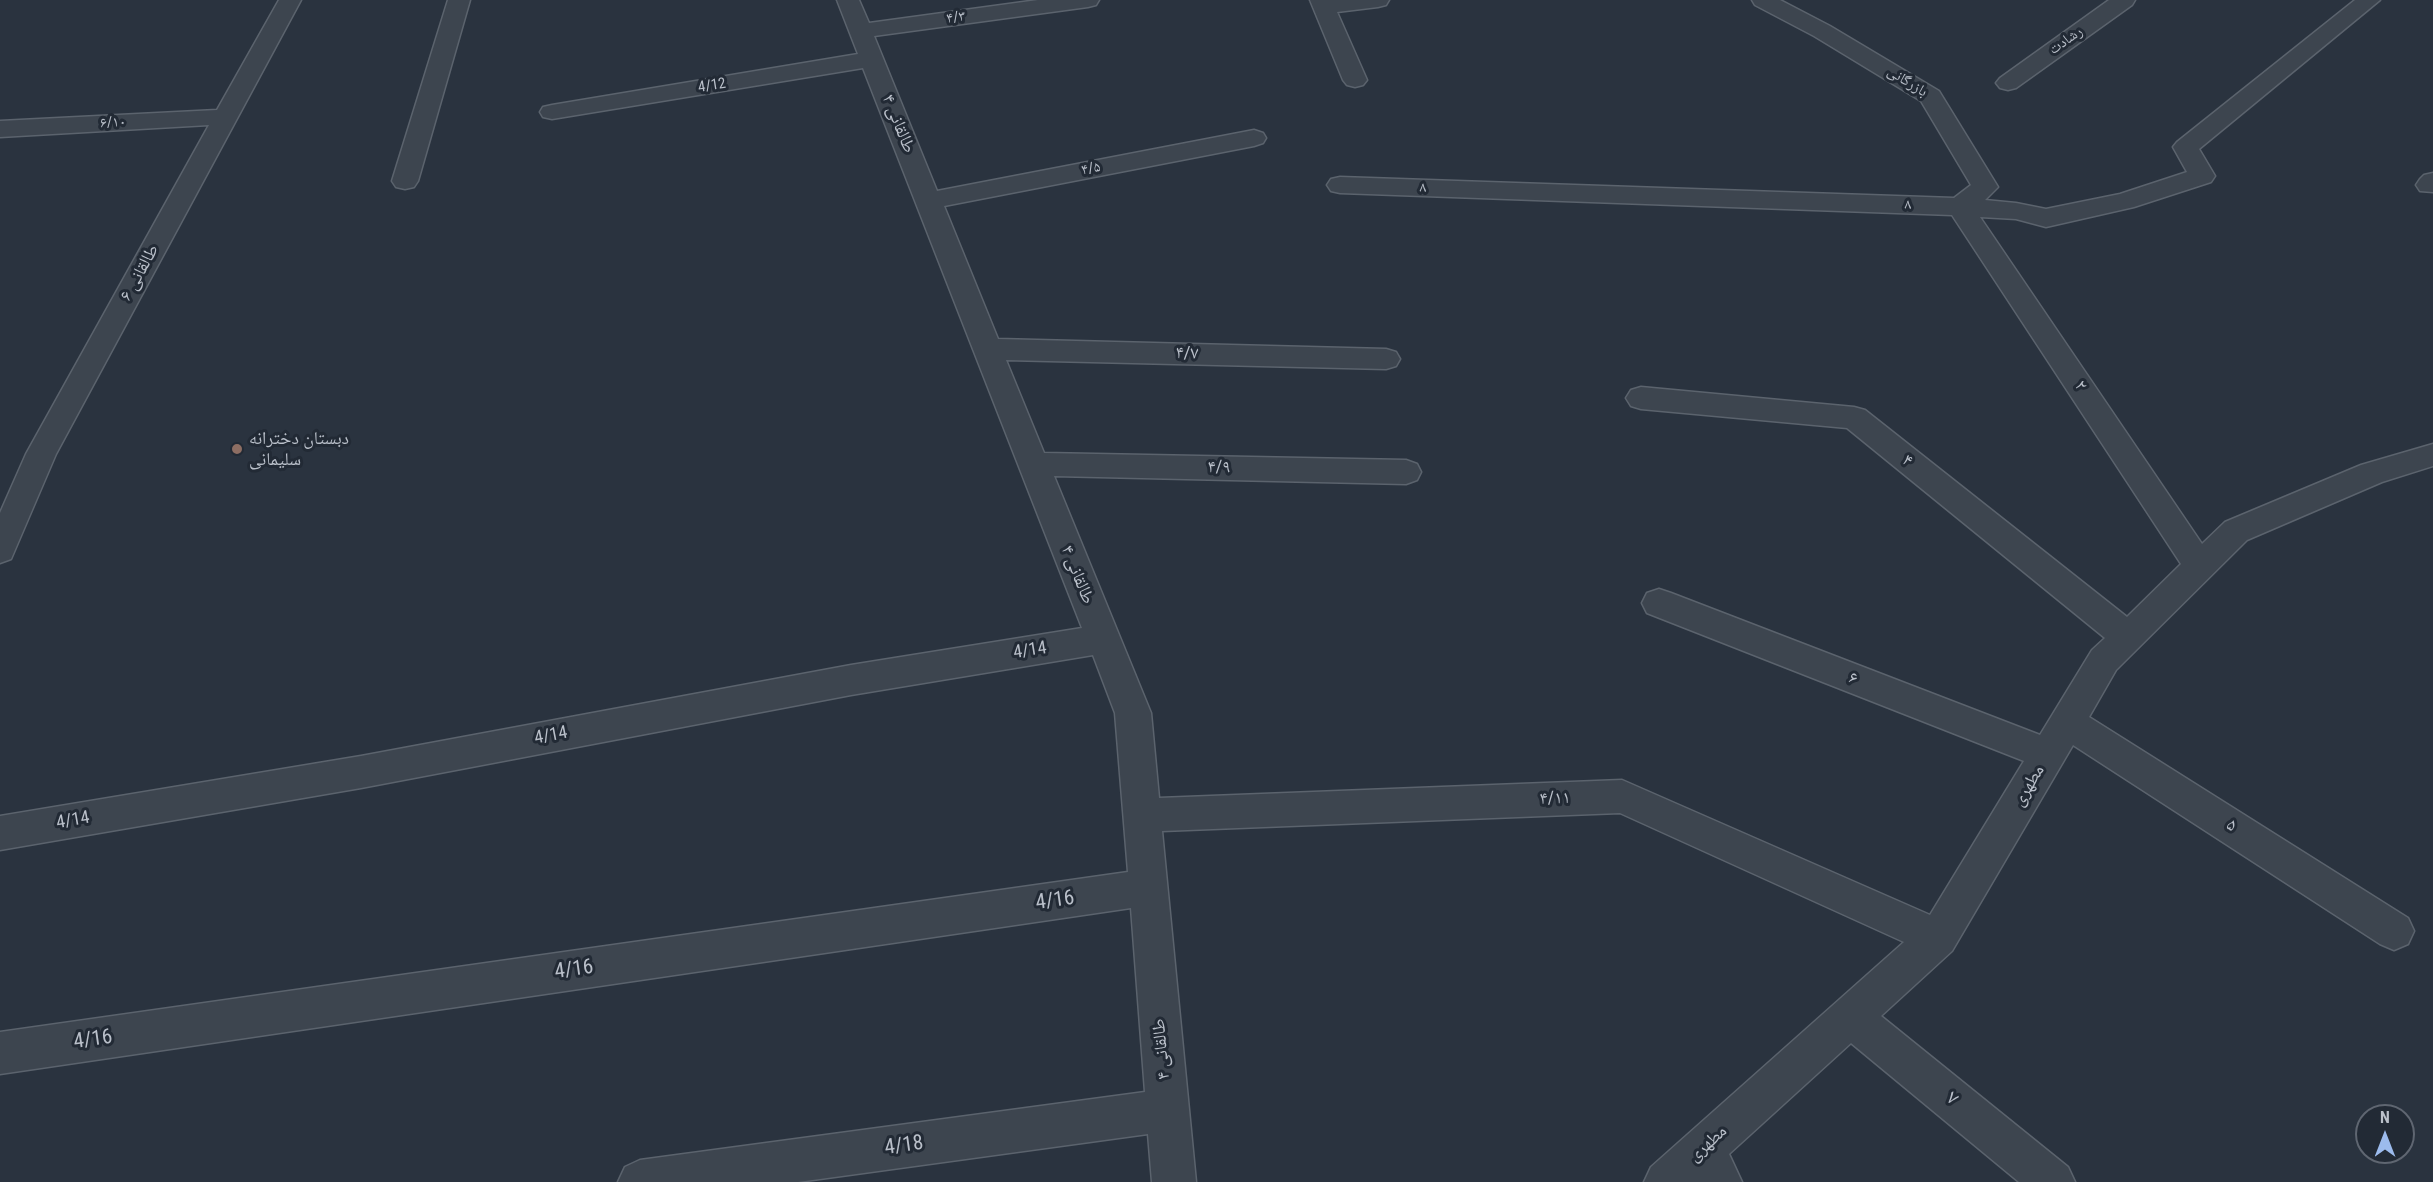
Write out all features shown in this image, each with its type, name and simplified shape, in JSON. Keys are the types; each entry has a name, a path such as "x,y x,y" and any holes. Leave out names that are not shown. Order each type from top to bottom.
{"street":[{"name":"طالقانی ۶","path":"0,550 41,454 290,0"},
{"path":"405,181 459,0"},
{"name":"طالقانی ۴","path":"848,0 1133,713 1174,1182"},
{"name":"۴/۳","path":"866,45 1088,0"},
{"path":"1354,80 1322,3 1378,0"},
{"name":"بازرگانی","path":"1763,0 1822,31 1930,96 1985,187 1960,207"},
{"name":"رشادت","path":"2008,83 2124,0"},
{"name":"۸","path":"1340,185 1960,207 2016,211 2046,219 2125,201 2202,176 2186,147 2369,0"},
{"name":"4/12","path":"552,112 866,45"},
{"name":"۶/۱۰","path":"0,129 226,117"},
{"name":"۴/۵","path":"928,201 1254,138"},
{"name":"۲","path":"1960,207 2200,566"},
{"name":"۴/۷","path":"987,348 1386,359"},
{"name":"۴","path":"1641,398 1854,418 2128,637"},
{"path":"0,497 41,454"},
{"name":"مطهری","path":"1666,1182 1711,1165 1851,1017 1938,938 2104,660 2236,531 2372,473 2433,455"},
{"name":"۴/۹","path":"1033,464 1406,471"},
{"name":"۶","path":"1659,603 2048,754"},
{"name":"4/14","path":"0,833 349,774 851,680 1103,639"},
{"name":"۵","path":"2067,722 2394,931"},
{"name":"۴/۱۱","path":"1142,815 1622,796 1938,938"},
{"name":"4/16","path":"0,1053 1148,888"},
{"name":"۷","path":"1851,1017 2053,1182"},
{"name":"4/18","path":"640,1182 1168,1110"}],"place":[{"name":"دبستان دخترانه سلیمانی","path":"237,449"}]}
